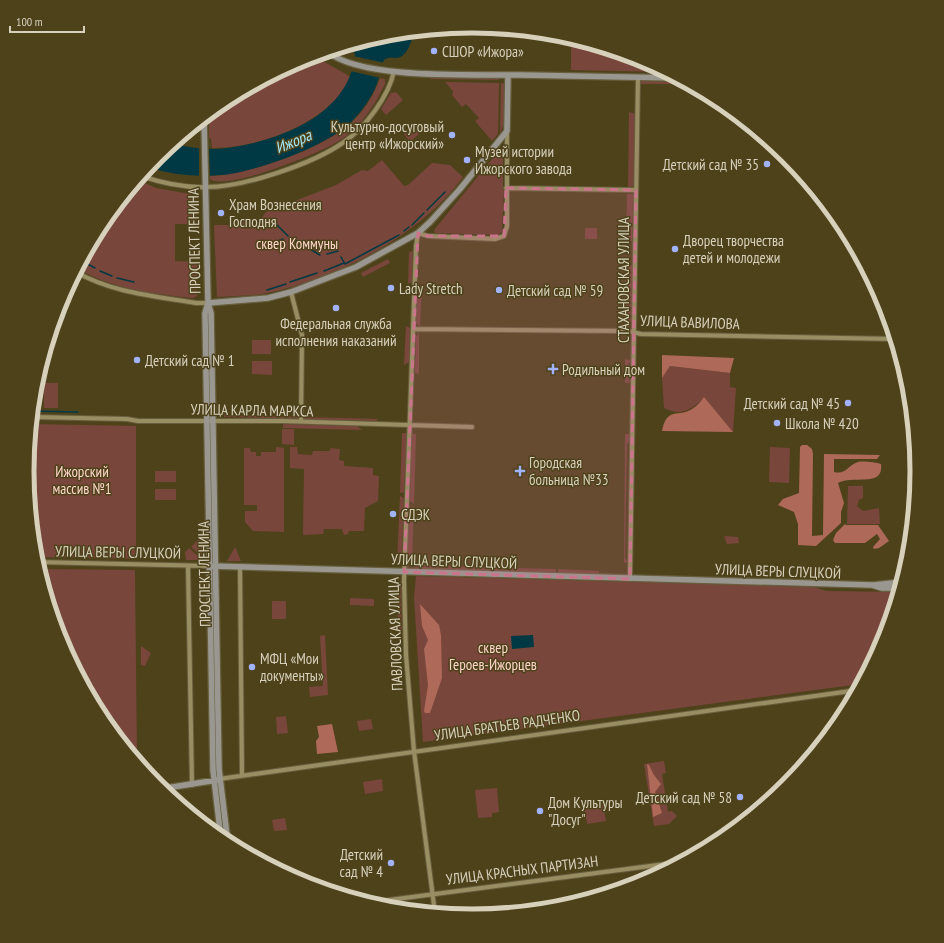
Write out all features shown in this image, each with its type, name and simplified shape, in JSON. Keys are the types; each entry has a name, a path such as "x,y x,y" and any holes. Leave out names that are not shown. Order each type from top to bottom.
{"street":[{"path":"333,56 337,59 394,72 665,78"},
{"path":"146,178 157,181 205,187 259,179 304,162 340,145 355,133 371,116 391,84 394,72"},
{"path":"418,233 433,236 495,239 504,236 507,226 506,188 508,75"},
{"name":"СТАХАНОВСКАЯ УЛИЦА","path":"630,579 638,77"},
{"name":"ПРОСПЕКТ ЛЕНИНА","path":"204,125 208,303 205,313 211,420 217,780 220,830"},
{"path":"81,275 88,279 126,291 196,303 268,298 291,292 356,267 418,233 460,190 507,131"},
{"path":"506,188 636,190"},
{"name":"ПАВЛОВСКАЯ УЛИЦА","path":"418,233 404,572 406,655 414,751 434,908"},
{"path":"291,292 302,336 301,422"},
{"name":"УЛИЦА ВАВИЛОВА","path":"413,328 625,331 634,333 890,339"},
{"name":"УЛИЦА КАРЛА МАРКСА","path":"37,417 126,419 138,422 211,420 472,427"},
{"name":"УЛИЦА ВЕРЫ СЛУЦКОЙ","path":"43,562 872,585 897,583"},
{"path":"188,566 192,785"},
{"path":"240,567 242,775"},
{"name":"УЛИЦА ВЕРЫ СЛУЦКОЙ","path":"872,585 882,588 895,588"},
{"name":"УЛИЦА БРАТЬЕВ РАДЧЕНКО","path":"169,788 242,775 852,691"},
{"name":"ПРОСПЕКТ ЛЕНИНА","path":"217,780 226,835"},
{"name":"УЛИЦА КРАСНЫХ ПАРТИЗАН","path":"382,901 668,864"}],"highlighted area":[{"path":"506,188 636,190 630,579 404,572 418,233 428,236 504,236"}],"green space":[{"path":"571,44 613,56 652,72 571,70"},
{"path":"321,60 351,77 341,93 328,107 311,120 292,130 250,144 230,147 212,148 211,139 209,138 209,121 228,107 253,92 304,66"},
{"path":"430,77 499,79 499,80 430,79"},
{"path":"380,78 385,79 385,84 377,100 367,114 349,134 332,145 297,160 255,175 220,182 210,179 210,176 225,175 263,166 322,143 355,119 372,97"},
{"path":"641,81 673,82 677,84 640,84"},
{"path":"445,82 499,83 498,134 492,141 475,121 479,118 466,104 462,107 452,95 453,91"},
{"path":"501,83 505,84 504,123 500,134"},
{"path":"396,92 403,100 386,115 381,109 391,93"},
{"path":"629,112 636,114 635,185 628,188"},
{"path":"413,126 419,134 410,142 404,134"},
{"path":"498,152 502,153 503,156 504,191 502,232 498,235 435,233 434,230"},
{"name":"сквер Коммуны","path":"382,160 404,186 408,185 432,163 450,165 463,177 445,198 425,217 376,251 349,265 322,277 268,293 217,297 214,225 239,225 240,219 261,219 266,212 336,185 362,170 368,171"},
{"path":"142,182 156,188 196,195 196,224 175,224 175,261 197,262 197,296 193,298 134,290 92,276 82,271 92,252 107,228"},
{"path":"627,194 633,194 632,241 626,241"},
{"path":"585,228 597,228 597,239 585,239"},
{"path":"413,251 412,282 408,284 409,252"},
{"path":"388,259 390,263 363,277 361,273"},
{"path":"626,263 632,265 631,326 625,327"},
{"path":"418,285 422,285 420,327 416,323"},
{"path":"406,326 410,328 409,362 404,365"},
{"path":"419,332 419,374 415,373 416,337"},
{"path":"252,340 271,340 271,354 252,354"},
{"path":"625,359 632,361 629,363 629,380 632,381 629,383 625,383"},
{"path":"252,361 272,361 272,375 252,374"},
{"path":"670,366 730,373 730,387 736,388 733,432 704,398 695,406 686,411 676,412 664,408 662,378"},
{"path":"44,383 58,383 58,408 44,408"},
{"path":"224,415 298,417 298,419 224,417"},
{"path":"304,417 378,419 376,421 304,419"},
{"name":"Ижорский массив №1","path":"36,424 136,426 136,559 42,557 34,500 34,443"},
{"path":"283,424 357,426 362,430 283,428"},
{"path":"282,429 294,429 294,445 282,444"},
{"path":"402,433 407,433 404,492 400,493"},
{"path":"412,434 416,434 414,504 410,501"},
{"path":"625,434 630,435 630,442 627,444 625,558 628,562 624,563"},
{"path":"276,447 284,448 284,532 253,531 245,522 245,511 257,511 257,505 244,505 244,448 250,448 251,452 256,452 256,456 261,456 261,452 276,452"},
{"path":"290,447 297,447 298,454 312,455 313,451 330,451 330,448 340,449 339,460 344,461 344,466 373,468 373,475 379,476 378,501 365,508 364,531 349,531 348,534 344,535 342,529 324,529 323,534 303,535 304,469 290,468"},
{"path":"770,447 790,448 789,483 769,482"},
{"path":"155,471 176,471 176,482 155,482"},
{"path":"848,486 863,486 863,498 859,500 857,506 863,511 879,508 880,524 847,524"},
{"path":"155,489 176,489 176,500 155,500"},
{"path":"400,496 404,498 402,562 397,562"},
{"path":"414,506 412,562 407,562 409,508"},
{"path":"724,536 738,537 739,543 727,544"},
{"path":"198,540 202,540 202,557 191,547"},
{"path":"235,547 241,561 227,561"},
{"path":"189,548 202,560 186,560 185,552"},
{"path":"415,565 507,568 507,572 415,569"},
{"path":"511,568 556,569 556,573 511,572"},
{"path":"45,569 135,570 137,754 107,715 92,691 79,665 57,612"},
{"path":"558,569 599,571 599,574 558,573"},
{"name":"сквер Героев-Ижорцев","path":"416,576 814,587 826,591 894,592 877,639 855,685 423,742 414,597"},
{"path":"397,582 401,582 402,629 398,632"},
{"path":"350,598 374,599 374,606 350,605"},
{"path":"272,601 286,601 286,619 272,619"},
{"path":"325,635 328,695 310,697 309,687 323,686 320,636"},
{"path":"141,646 151,653 145,666 141,665"},
{"path":"286,716 288,733 277,734 276,717"},
{"path":"371,719 373,729 359,731 357,721"},
{"path":"664,761 666,773 662,774 668,812 672,811 677,816 669,824 654,826 644,764"},
{"path":"382,779 383,791 365,794 363,782"},
{"path":"497,788 499,812 492,813 492,817 478,818 475,790"},
{"path":"603,803 606,821 587,824 584,806"},
{"path":"285,818 287,830 274,831 272,820"}],"shaded area":[{"path":"662,355 734,358 730,373 670,366 662,378"},
{"path":"704,397 733,432 662,431 664,423 670,415 687,412 697,405"},
{"path":"802,445 807,445 812,449 813,454 812,536 823,535 824,454 880,455 877,459 834,459 834,472 838,473 844,471 858,462 873,462 881,464 881,472 878,476 872,479 851,480 838,483 844,503 841,512 841,523 816,546 798,545 798,524 794,512 778,505 783,499 799,493 800,447"},
{"path":"845,524 878,525 889,541 879,548 874,549 873,547 880,539 877,534 865,543 835,543 833,540 836,533"},
{"path":"420,604 439,625 441,635 442,678 430,713 425,713 424,711 428,685 424,649 428,640 422,626"},
{"path":"332,724 338,752 317,754 316,741 319,737 317,726"},
{"path":"647,764 661,784 655,792 662,813 653,817"}],"water":[{"name":"Ижора","path":"413,37 409,48 401,57 384,60 372,94 366,105 354,119 343,129 311,147 272,163 236,173 203,176 184,175 154,169 180,145 220,149 247,144 268,139 309,121 326,109 340,93 350,75 355,54 352,50 386,41"},
{"path":"533,635 534,647 512,649 511,636"}],"pier":[{"path":"353,56 385,63 381,78 350,71"},
{"path":"209,146 210,177 199,178 199,147"}],"waterway":[{"path":"427,210 445,192"},
{"path":"412,225 424,213"},
{"path":"276,224 288,236"},
{"path":"404,231 409,227"},
{"path":"341,257 345,264 399,235"},
{"path":"291,238 320,255"},
{"path":"261,242 273,243 283,239"},
{"path":"327,254 338,251"},
{"path":"86,263 95,268"},
{"path":"324,271 344,263"},
{"path":"100,271 112,276"},
{"path":"290,282 317,273"},
{"path":"117,278 134,282"},
{"path":"267,290 286,284"},
{"path":"38,411 78,412"}],"place":[{"name":"СШОР «Ижора»","path":"434,51"},
{"name":"Культурно-досуговый центр «Ижорский»","path":"452,135"},
{"name":"Музей истории Ижорского завода","path":"467,160"},
{"name":"Детский сад № 35","path":"767,164"},
{"name":"Храм Вознесения Господня","path":"221,213"},
{"name":"Дворец творчества детей и молодежи","path":"675,249"},
{"name":"Lady Stretch","path":"391,288"},
{"name":"Детский сад № 59","path":"499,290"},
{"name":"Федеральная служба исполнения наказаний","path":"336,308"},
{"name":"Детский сад № 1","path":"137,360"},
{"name":"Родильный дом","path":"553,369"},
{"name":"Детский сад № 45","path":"848,403"},
{"name":"Школа № 420","path":"777,423"},
{"name":"Городская больница №33","path":"520,471"},
{"name":"СДЭК","path":"393,514"},
{"name":"МФЦ «Мои документы»","path":"252,667"},
{"name":"Детский сад № 58","path":"740,797"},
{"name":"Дом Культуры \"Досуг\"","path":"540,811"},
{"name":"Детский сад № 4","path":"391,863"}]}
